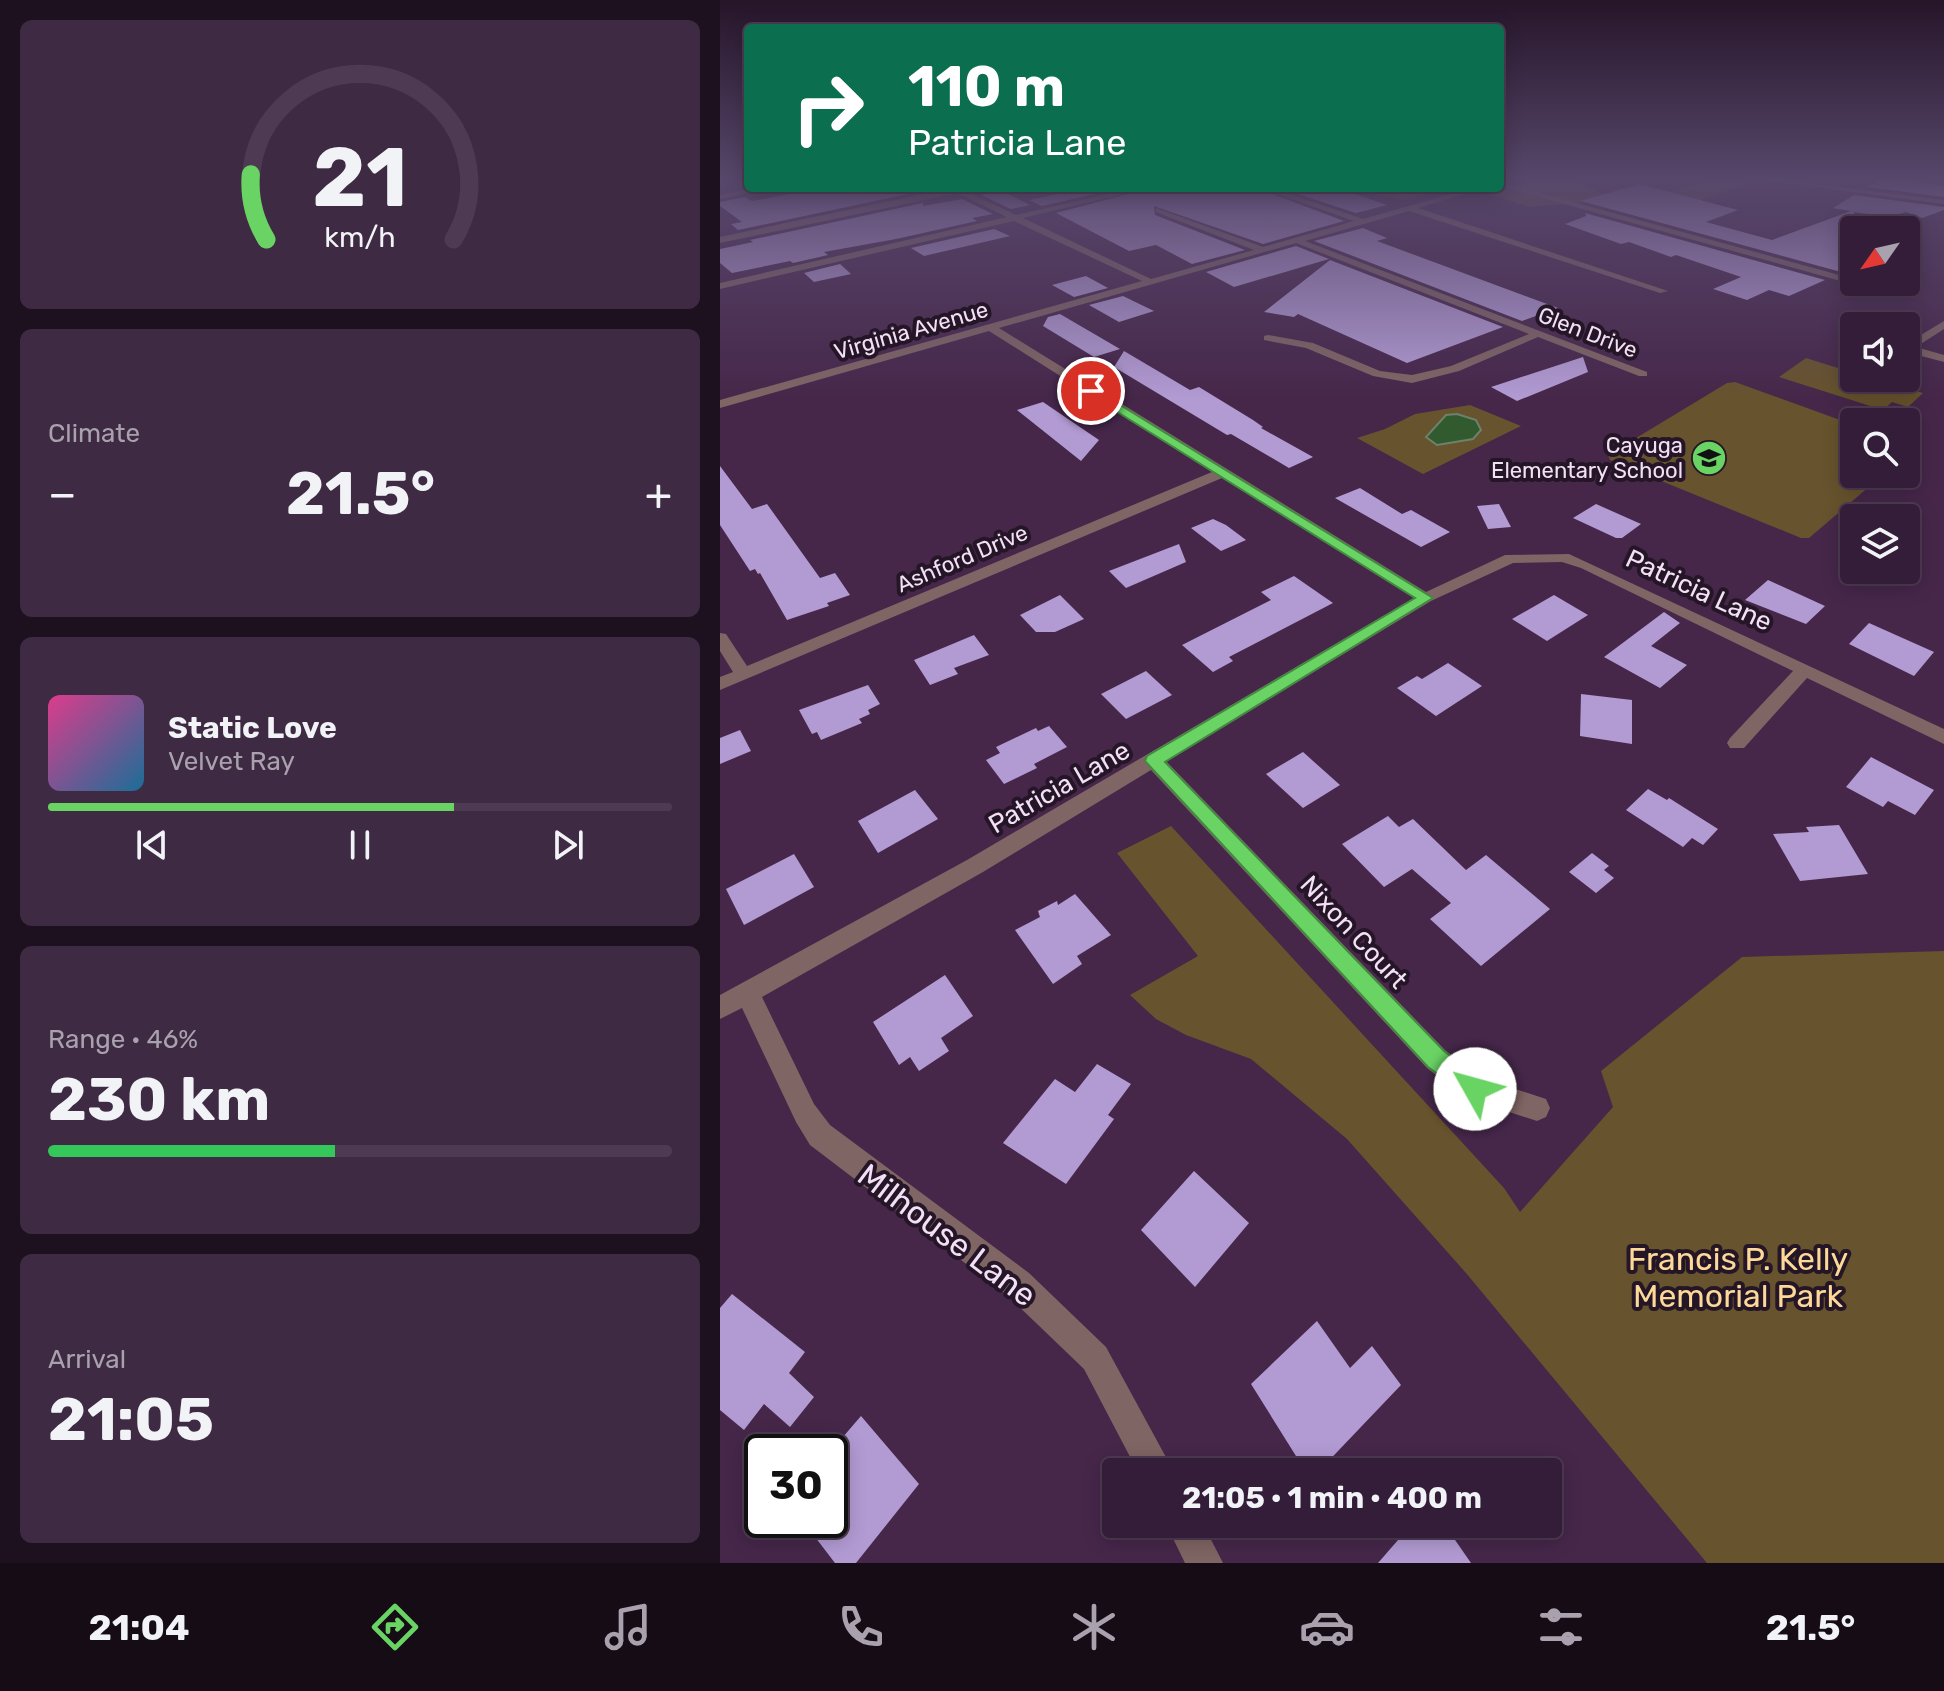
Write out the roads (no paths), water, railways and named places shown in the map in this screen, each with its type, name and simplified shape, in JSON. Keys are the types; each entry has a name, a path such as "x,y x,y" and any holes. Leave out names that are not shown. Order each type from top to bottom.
{"street":[{"path":"720,286 865,253"},
{"path":"1088,253 1153,283"},
{"name":"Virginia Avenue","path":"720,404 1253,253"},
{"name":"Glen Drive","path":"1328,253 1643,374"},
{"path":"1546,253 1663,291"},
{"path":"1750,253 1840,278"},
{"path":"1920,340 1944,324"},
{"path":"991,328 1425,598"},
{"path":"1268,338 1309,345 1377,374 1412,379 1455,369 1537,334"},
{"path":"1920,352 1944,359"},
{"name":"Ashford Drive","path":"720,684 1221,473"},
{"name":"Patricia Lane","path":"720,1008 961,874 1425,598 1510,558 1540,555 1564,557 1944,737"},
{"path":"720,638 744,675"},
{"path":"1737,743 1805,669"},
{"name":"Nixon Court","path":"1154,761 1436,1059 1475,1089 1537,1108"},
{"name":"Milhouse Lane","path":"747,992 805,1113 820,1135 1018,1284 1095,1358 1149,1458"},
{"path":"1192,1538 1205,1563"}],"place":[{"name":"Cayuga Elementary School","path":"1709,458"}],"park label":[{"name":"Francis P. Kelly Memorial Park","path":"1738,1278"}]}
